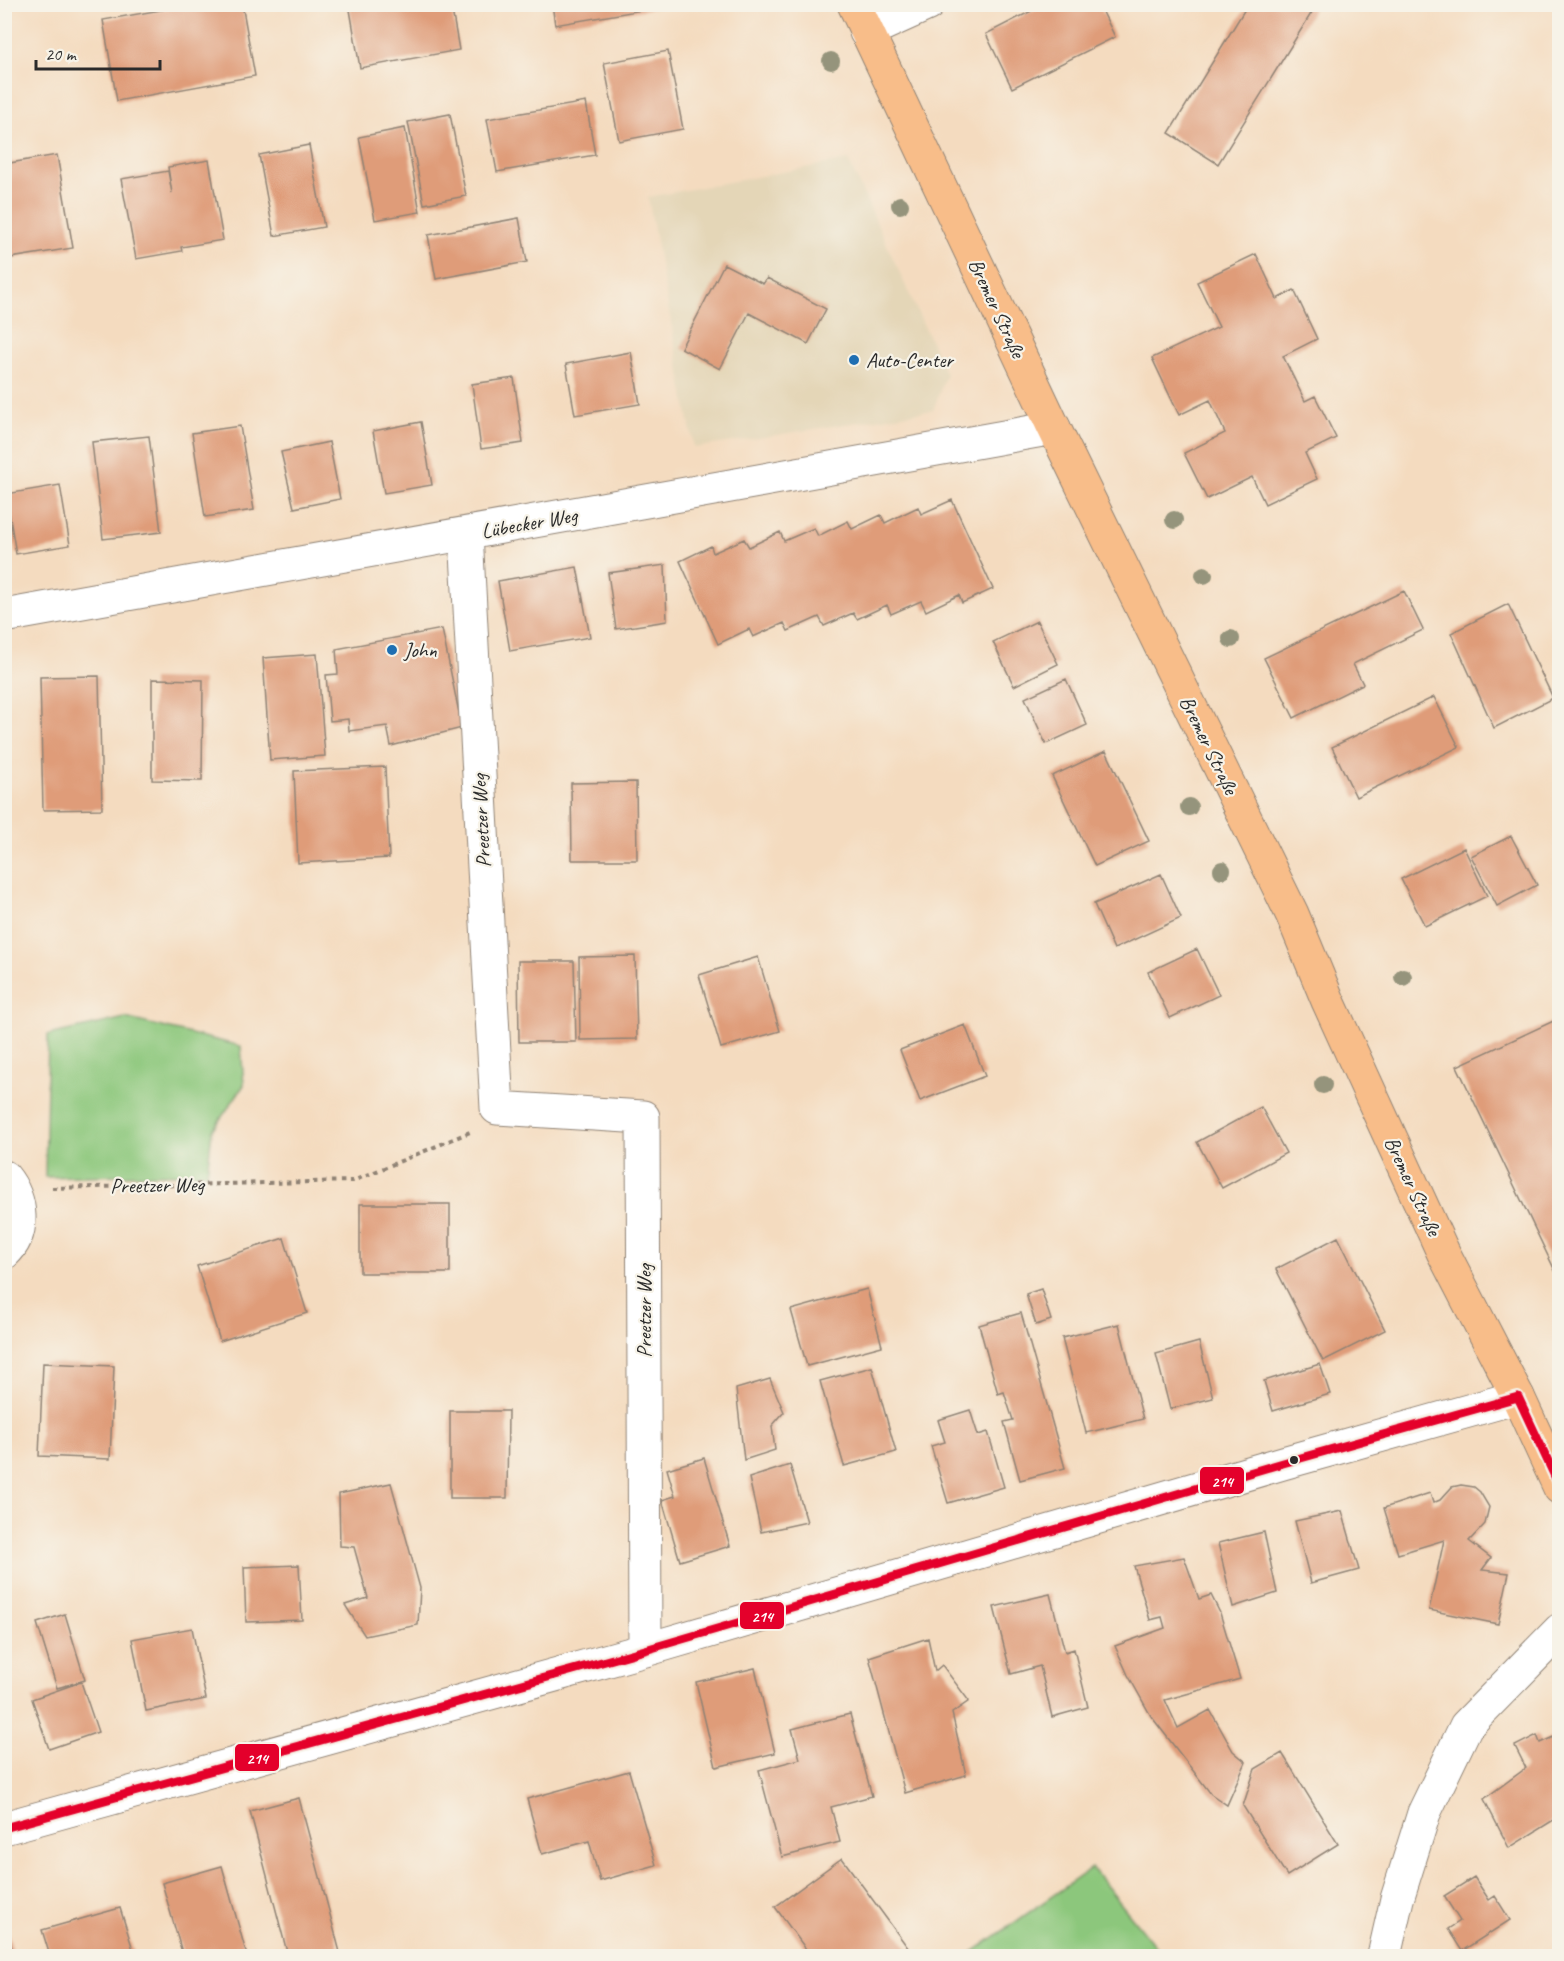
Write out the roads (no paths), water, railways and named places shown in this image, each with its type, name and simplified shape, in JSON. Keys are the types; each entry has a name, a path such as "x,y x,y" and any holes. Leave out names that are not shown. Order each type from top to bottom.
{"main road":[{"name":"Bremer Straße","path":"860,18 1054,428 1292,914 1328,1001 1443,1252 1518,1397 1560,1488"}],"street":[{"path":"860,18 928,4"},
{"name":"Lübecker Weg","path":"4,616 1054,428"},
{"name":"Preetzer Weg","path":"466,534 497,1108 643,1117 645,1650"},
{"path":"4,1253 14,1245 21,1219 9,1183"},
{"path":"4,1828 645,1650 1282,1463 1518,1397"},
{"path":"1384,1956 1397,1899 1424,1813 1466,1726 1560,1630"}],"place":[{"name":"Auto-Center","path":"854,360"},
{"name":"John","path":"392,650"}]}
